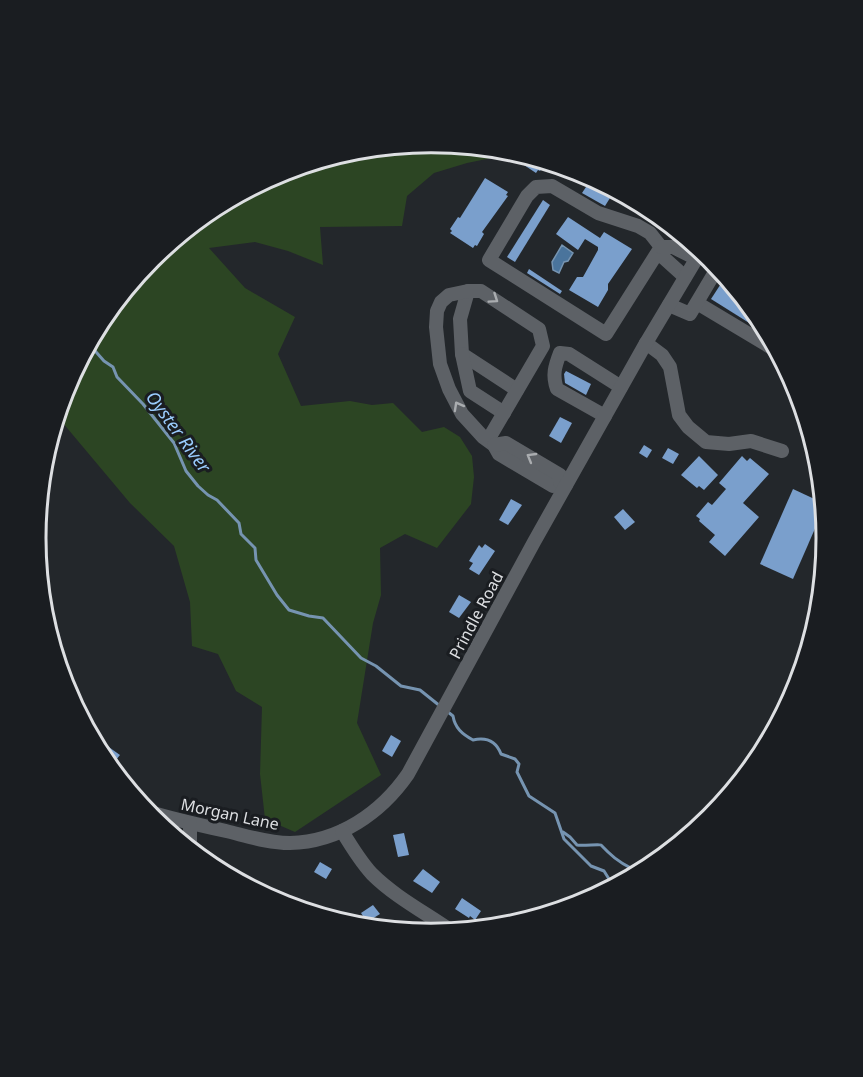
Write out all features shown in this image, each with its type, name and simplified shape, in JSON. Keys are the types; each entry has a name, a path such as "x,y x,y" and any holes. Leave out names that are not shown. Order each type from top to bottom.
{"street":[{"path":"661,247 606,334 489,260 527,196 536,188 547,185 605,216 624,220 651,233 661,247 664,258 685,277"},
{"path":"661,247 689,252"},
{"name":"Prindle Road","path":"342,831 373,813 393,795 408,774 563,484 696,259"},
{"path":"669,305 690,314 713,276"},
{"path":"468,291 459,319 462,354 470,391 504,414"},
{"path":"491,443 504,414 543,346 539,329 481,291 449,295 436,311 440,364 448,389 462,414 499,454 553,486 563,484"},
{"path":"697,303 763,342"},
{"path":"646,343 662,355 670,367 679,415 688,427 706,442 729,444 751,441 782,451"},
{"path":"605,416 556,389 554,367 560,353 569,354 619,391"},
{"path":"462,354 517,390"},
{"name":"Morgan Lane","path":"165,816 263,840 289,843 321,838 342,831"},
{"path":"190,823 190,838"},
{"path":"342,831 370,872 397,894 441,924"}],"green space":[{"path":"406,154 457,154 490,158 434,173 407,196 402,226 320,227 323,265 288,251 255,242 209,248 245,288 295,317 278,354 301,406 350,401 372,405 393,403 422,432 444,427 460,437 472,456 474,477 471,504 437,548 405,534 380,548 381,595 373,623 357,723 381,775 295,832 265,819 260,774 262,707 236,691 218,654 192,646 190,602 174,546 130,503 64,425 76,391 98,346 126,304 159,266 197,233 239,205 261,193 308,174 356,161"}],"water":[{"path":"562,245 573,253 568,261 564,262 559,273 553,270 552,262"}],"building":[{"path":"525,165 541,170 536,173"},
{"path":"485,178 508,192 506,195 508,196 482,232 484,234 477,246 473,248 450,233 452,231 450,229 458,217 460,218"},
{"path":"586,186 610,198 605,206 582,193"},
{"path":"543,200 550,205 515,262 507,257"},
{"path":"568,217 600,238 604,232 632,249 608,284 608,290 598,307 569,290 577,277 583,277 598,247 585,239 578,250 556,234"},
{"path":"529,269 562,291 560,294 527,273"},
{"path":"720,284 752,324 711,299"},
{"path":"566,371 591,384 586,395 565,383"},
{"path":"560,417 572,423 561,443 549,436"},
{"path":"644,445 652,450 647,458 639,453"},
{"path":"668,448 679,454 673,464 662,458"},
{"path":"699,456 718,475 704,490 699,486 697,488 681,475"},
{"path":"742,456 747,461 750,458 769,474 743,503 759,517 725,556 709,542 715,535 696,516 708,502 712,505 726,489 719,483"},
{"path":"793,489 814,499 816,526 793,579 760,564"},
{"path":"511,499 522,505 508,525 499,520"},
{"path":"623,509 635,522 625,530 614,517"},
{"path":"485,544 495,551 479,575 469,569 473,563 469,561 479,545 482,548"},
{"path":"459,595 471,602 459,618 449,612"},
{"path":"391,735 401,741 392,757 382,751"},
{"path":"107,746 120,755 116,760"},
{"path":"404,833 409,855 398,857 393,835"},
{"path":"320,862 332,869 326,879 314,872"},
{"path":"423,869 440,882 432,893 413,881"},
{"path":"462,898 481,911 475,920 455,909"},
{"path":"373,905 380,914 372,919 364,917 361,913"}],"waterway":[{"name":"Oyster River","path":"95,351 113,367 117,377 143,404 174,443 186,471 198,486 217,500 239,523 241,534 255,548 256,560 289,610 323,618 361,658 376,666 401,686 420,690 440,706"},
{"name":"Oyster River","path":"448,712 453,716 457,727 473,740 490,741 501,754 515,759 519,764 517,772 529,796 555,813 564,839 591,866 604,871 610,880"},
{"path":"563,832 577,845 601,845 612,856 630,868"}]}
